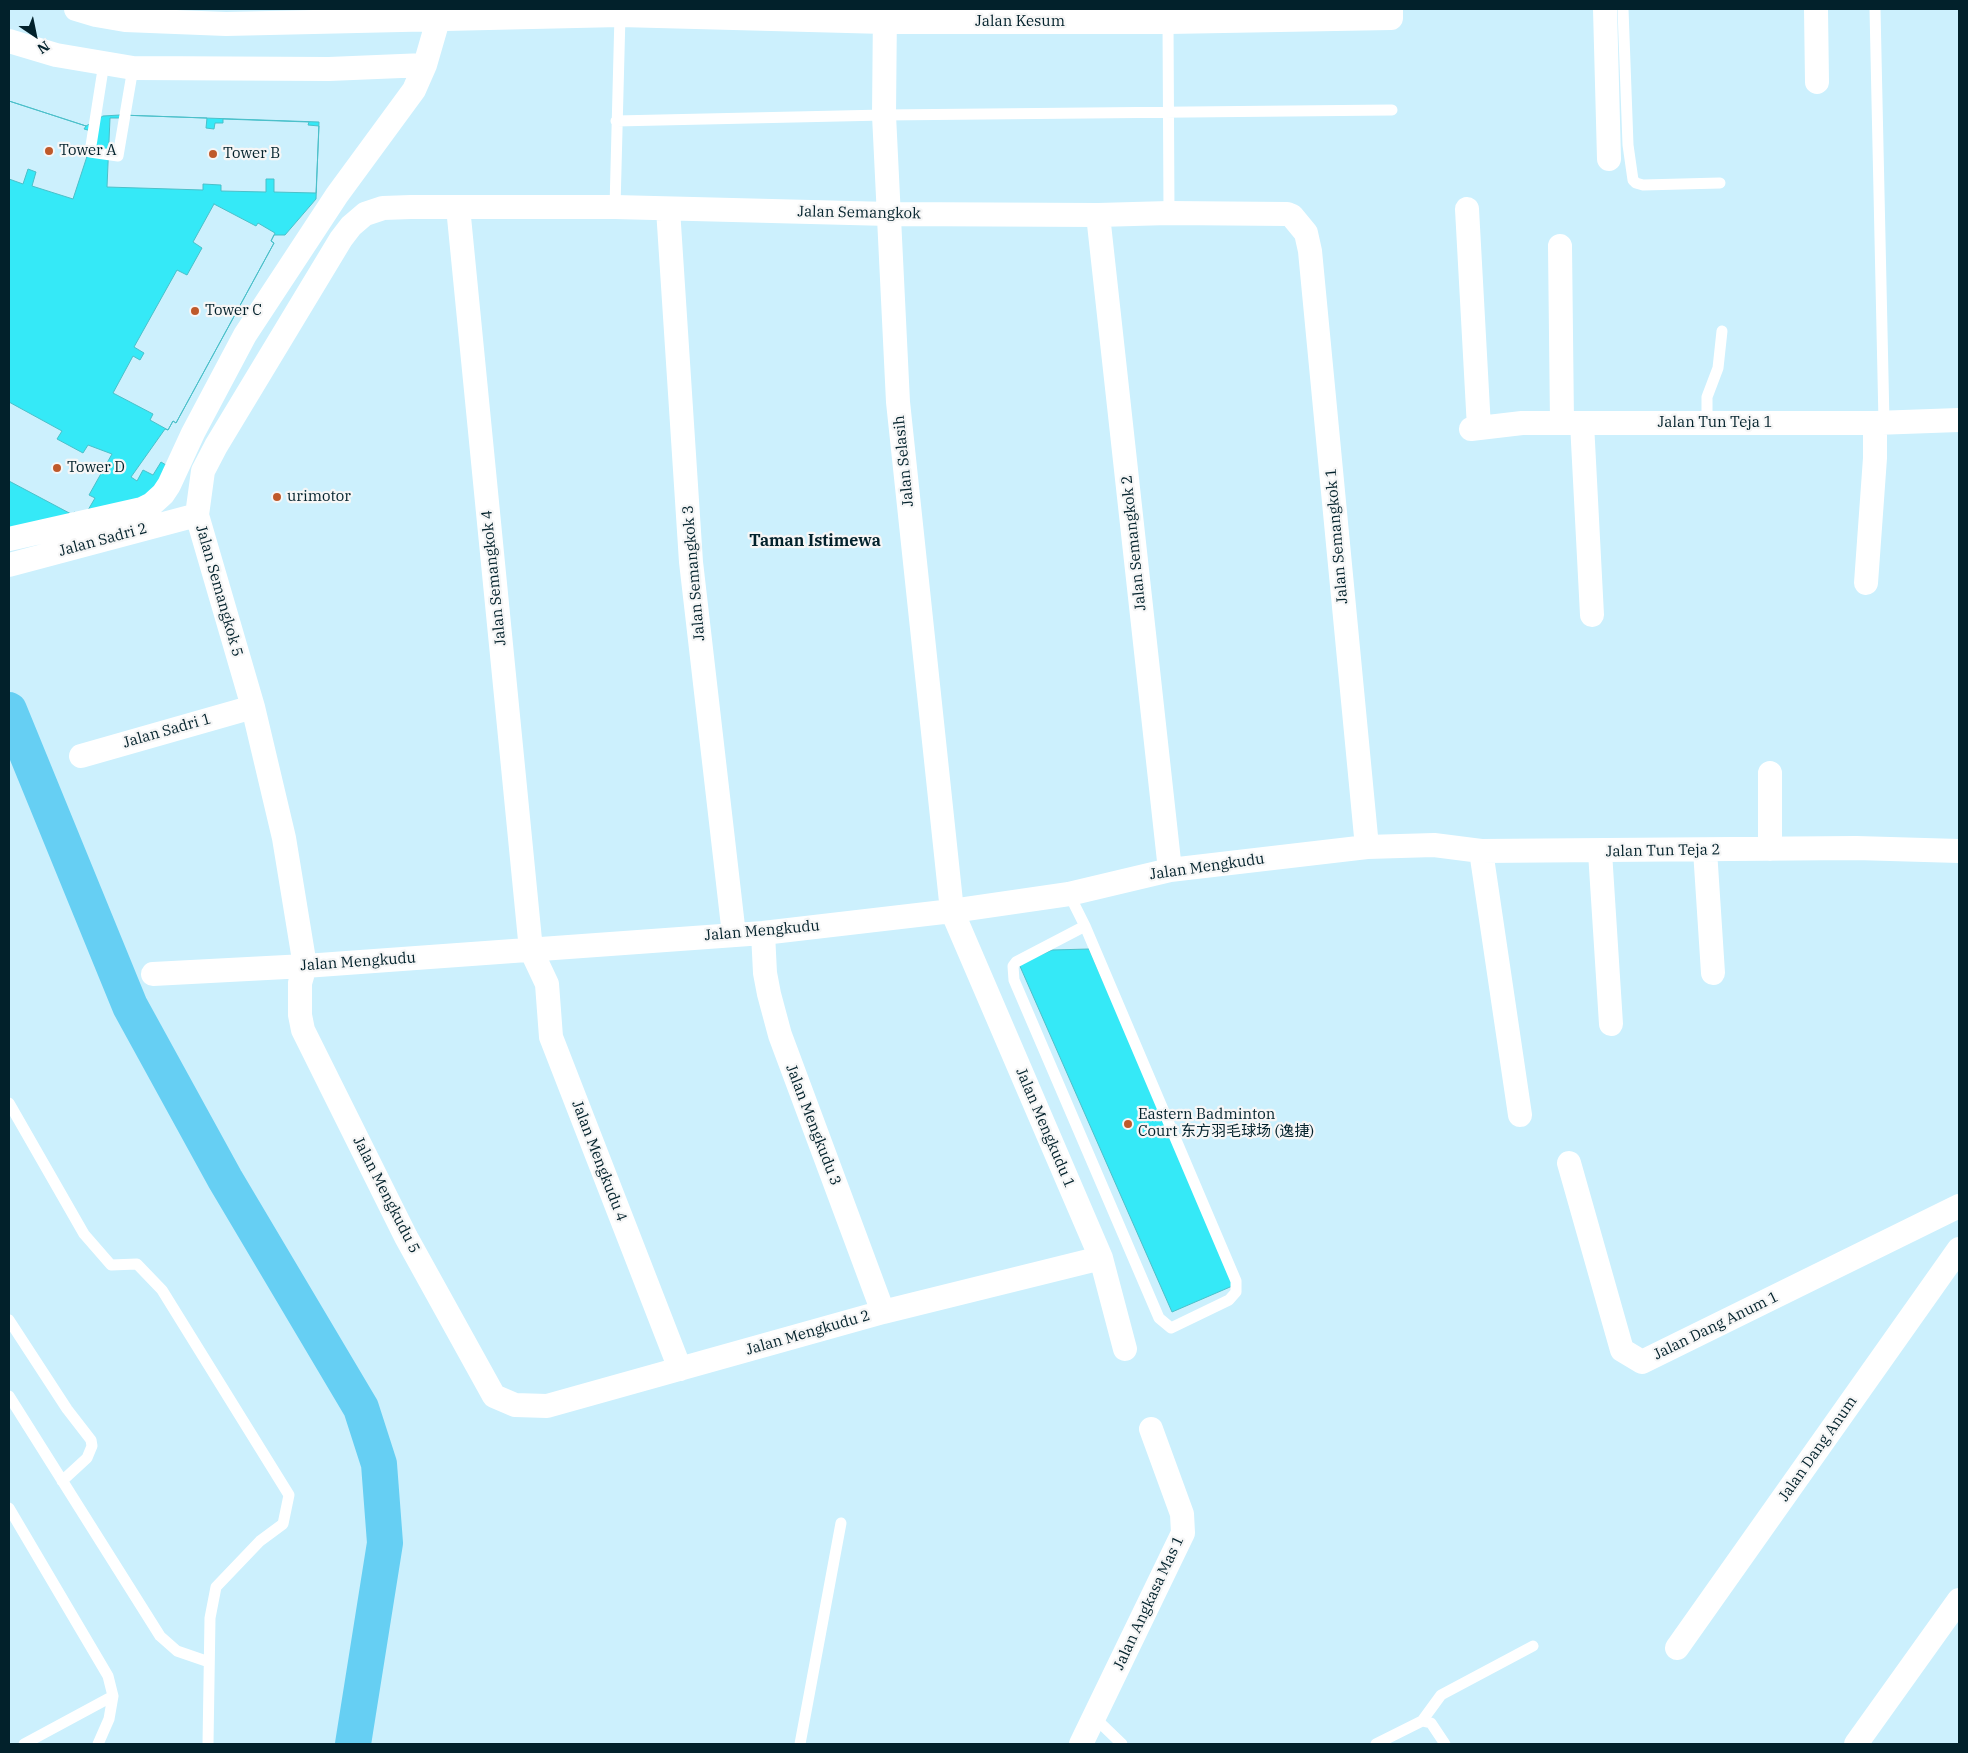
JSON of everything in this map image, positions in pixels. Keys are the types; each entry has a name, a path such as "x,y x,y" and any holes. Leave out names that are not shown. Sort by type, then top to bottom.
{"street":[{"name":"Jalan Kesum","path":"90,11 125,20 226,24 438,20 470,13 885,15 1168,22 1391,18 1390,9"},
{"path":"1605,9 1609,159"},
{"path":"1816,9 1817,82"},
{"name":"Jalan Selasih","path":"885,15 884,115 898,402 952,911"},
{"path":"9,539 142,509 152,504 163,494 245,335 337,194 414,90 425,65 438,20"},
{"path":"9,41 56,55 133,68 329,69 425,65"},
{"name":"Jalan Semangkok","path":"411,207 615,207 889,214 1287,214 1292,216 1302,226"},
{"name":"Jalan Semangkok 5","path":"305,966 284,838 253,707 197,515 203,471 216,446 341,239 351,226 365,214 383,208 411,207"},
{"name":"Jalan Semangkok 4","path":"458,207 531,950"},
{"name":"Jalan Semangkok 3","path":"668,209 691,562 734,935"},
{"name":"Jalan Tun Teja 1","path":"1467,209 1475,429 1522,423 1880,423 1959,420"},
{"name":"Jalan Semangkok 2","path":"1098,215 1170,870"},
{"name":"Jalan Semangkok 1","path":"1302,226 1308,239 1310,251 1367,847"},
{"path":"1560,246 1572,423 1592,615"},
{"path":"1866,583 1875,458 1880,423"},
{"name":"Jalan Sadri 2","path":"9,565 197,515"},
{"name":"Jalan Sadri 1","path":"81,756 253,707"},
{"path":"1770,773 1770,849"},
{"name":"Jalan Tun Teja 2","path":"1367,847 1434,845 1481,851 1600,852 1856,848 1959,851"},
{"name":"Jalan Mengkudu","path":"153,974 305,966 763,933 952,911 1069,894 1170,870 1367,847"},
{"path":"1705,850 1713,973"},
{"path":"1481,851 1520,1115"},
{"path":"1600,852 1611,1024"},
{"name":"Jalan Mengkudu 1","path":"952,911 1101,1258 1125,1349"},
{"name":"Jalan Mengkudu 3","path":"763,933 765,973 780,1035 883,1312"},
{"name":"Jalan Mengkudu 4","path":"531,950 547,984 551,1037 680,1369"},
{"name":"Jalan Mengkudu 5","path":"305,966 300,983 300,1015 303,1030 406,1237 494,1396 514,1405"},
{"name":"Jalan Dang Anum 1","path":"1569,1163 1622,1350 1642,1362 1959,1206"},
{"name":"Jalan Dang Anum","path":"1676,1648 1959,1249"},
{"name":"Jalan Mengkudu 2","path":"514,1405 547,1406 883,1312 1101,1258"},
{"name":"Jalan Angkasa Mas 1","path":"1081,1744 1183,1533 1182,1514 1151,1429"},
{"path":"1856,1744 1959,1600"}],"lane":[{"path":"1623,9 1628,145 1632,180 1643,185 1720,183"},
{"path":"1875,9 1880,423"},
{"path":"615,207 620,15"},
{"path":"1168,22 1169,213"},
{"path":"104,63 90,152 118,156 133,68"},
{"path":"616,121 884,115 1392,110"},
{"path":"1707,423 1707,397 1718,368 1722,331"},
{"path":"1069,894 1085,926 1236,1280 1236,1292 1229,1300 1171,1328 1159,1318 1014,980 1013,966 1016,962 1085,926"},
{"path":"9,1104 84,1234 111,1265 136,1264 162,1290 289,1495 283,1524 260,1541 216,1588 210,1618 208,1744"},
{"path":"9,1320 68,1410 91,1440 92,1446 87,1458 62,1481"},
{"path":"9,1396 160,1636 177,1651 209,1662"},
{"path":"9,1508 108,1676 113,1696 110,1719 98,1744"},
{"path":"800,1744 842,1523"},
{"path":"1376,1744 1422,1721 1442,1695 1533,1646"},
{"path":"24,1744 113,1696"},
{"path":"1095,1718 1122,1744"},
{"path":"1422,1721 1431,1724 1445,1744"}],"building":[{"path":"9,101 86,126 103,116 120,115 319,122 316,199 285,235 274,235 271,241 274,243 176,423 173,421 168,430 165,429 131,477 137,481 143,470 153,475 161,462 166,465 150,502 9,535"},
{"name":"Tower A","path":"9,101 86,126 84,129 95,132 73,199 32,186 36,172 28,169 23,184 9,179"},
{"name":"Tower B","path":"120,115 207,118 206,128 214,129 215,123 223,123 223,119 309,122 308,125 319,126 316,193 274,192 274,179 266,179 266,192 221,191 221,185 203,184 203,190 107,187 110,118 120,118"},
{"name":"Tower C","path":"214,204 256,226 258,223 275,233 271,241 274,243 176,423 173,421 168,430 150,420 153,414 113,393 133,356 140,360 144,353 134,347 177,270 187,275 202,248 193,242"},
{"name":"Tower D","path":"9,402 62,431 57,439 83,453 88,445 112,454 89,495 95,498 84,517 74,512 73,515 9,481"},
{"name":"Eastern Badminton Court 东方羽毛球场 (逸捷)","path":"1089,949 1237,1284 1172,1312 1019,964 1052,950"}],"waterway":[{"path":"9,710 130,1006 225,1179 361,1408 379,1464 385,1543 353,1744"}],"place":[{"name":"Tower A","path":"49,151"},
{"name":"Tower B","path":"213,154"},
{"name":"Tower C","path":"195,311"},
{"name":"Tower D","path":"57,468"},
{"name":"urimotor","path":"277,497"},
{"name":"Eastern Badminton Court 东方羽毛球场 (逸捷)","path":"1128,1124"}],"district":[{"name":"Taman Istimewa","path":"815,541"}]}
